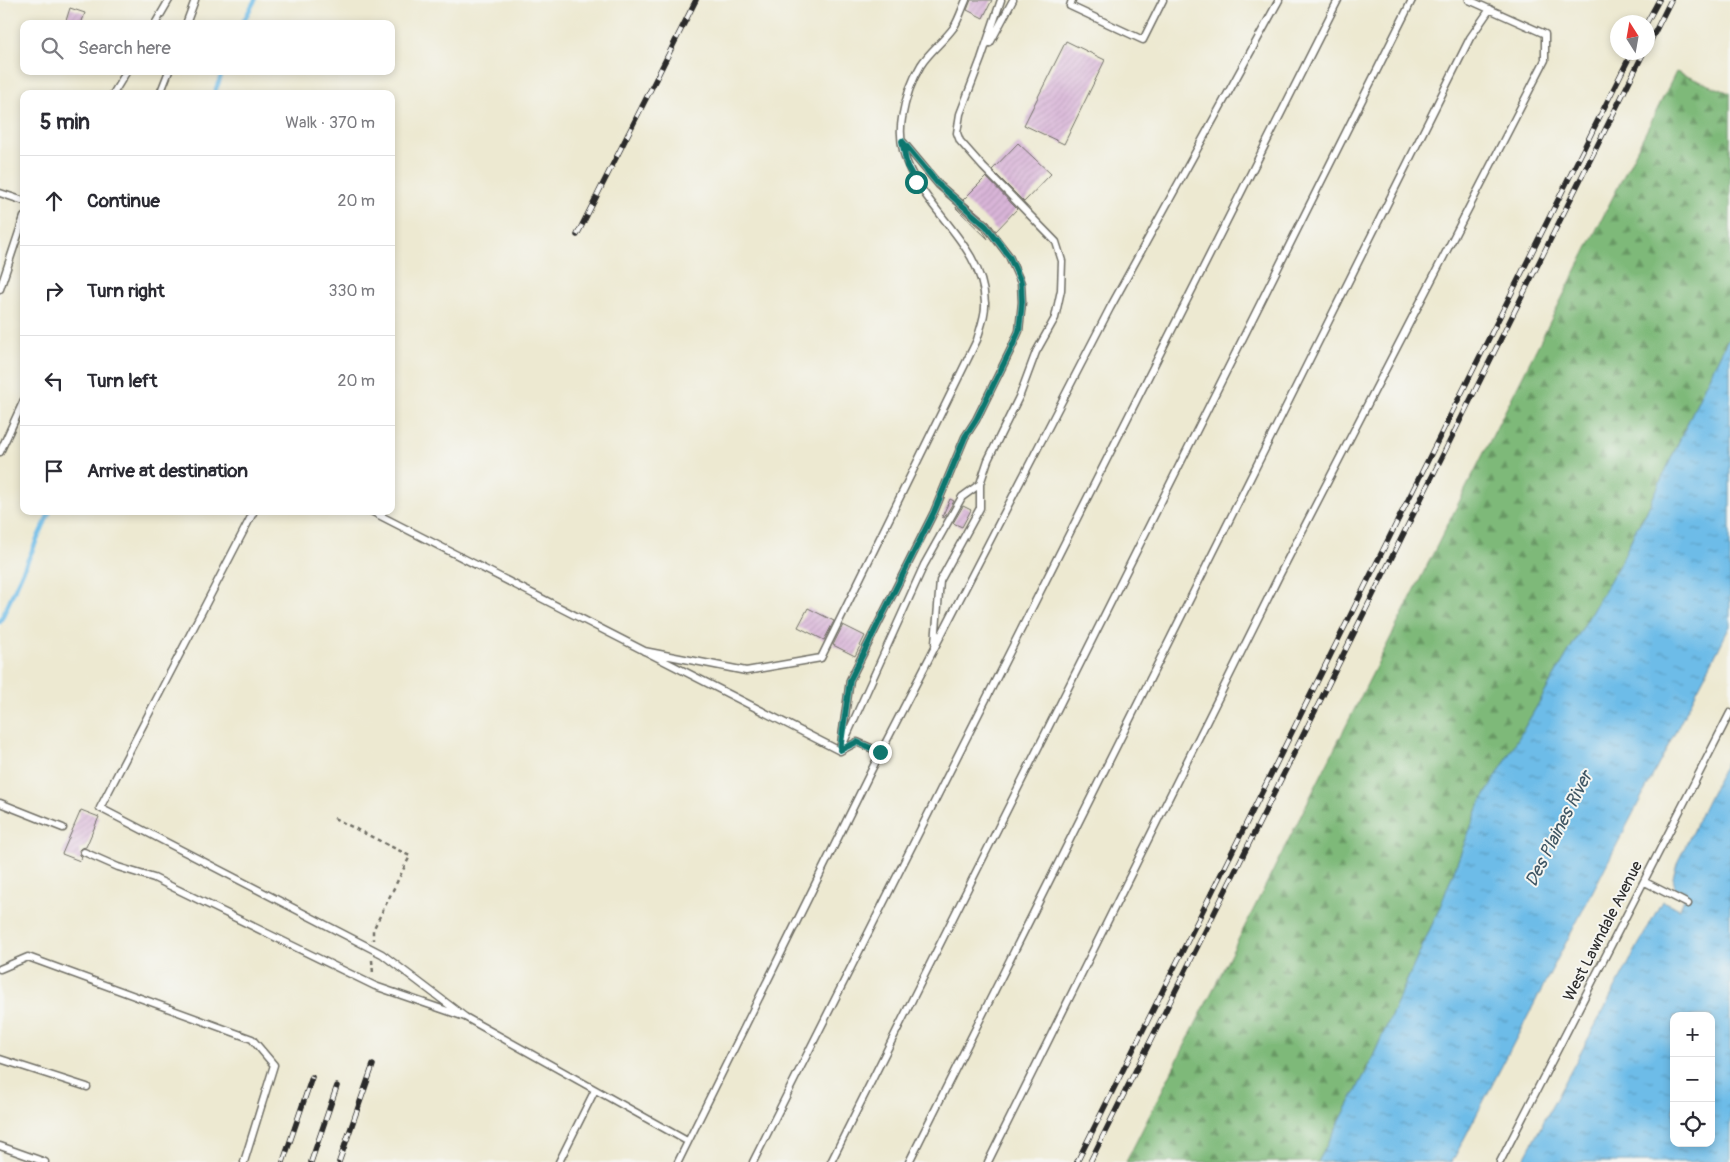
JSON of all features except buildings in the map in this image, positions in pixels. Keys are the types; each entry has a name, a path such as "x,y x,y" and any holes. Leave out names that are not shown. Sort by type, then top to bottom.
{"lane":[{"path":"157,20 169,0"},
{"path":"188,20 195,0"},
{"path":"644,651 746,671 821,658 977,340 985,304 980,277 968,250 916,182 907,166 902,141 902,120 907,97 922,65 954,27 966,0"},
{"path":"935,646 940,580 980,508 980,484 988,460 1020,395 1036,352 1055,318 1061,290 1062,261 1056,242 960,142 957,133 960,114 1001,0"},
{"path":"981,59 1013,0"},
{"path":"1072,0 1070,6 1143,40 1163,0"},
{"path":"678,1162 880,752 1110,308 1279,0"},
{"path":"753,1162 1338,0"},
{"path":"831,1162 1412,0"},
{"path":"988,1162 1278,578 1545,60 1545,34 1469,0"},
{"path":"909,1162 1466,47 1490,9"},
{"path":"116,90 125,75"},
{"path":"162,90 167,75"},
{"path":"840,750 850,680 934,512 965,437 976,420 1011,349 1019,331 1022,302 1021,282 1009,256 986,226 939,185 902,141"},
{"path":"0,193 20,200"},
{"path":"0,289 20,229"},
{"path":"0,452 20,409"},
{"path":"840,750 924,565 962,497 980,484"},
{"path":"252,515 100,808 382,954 465,1017 687,1142"},
{"path":"379,515 840,750"},
{"name":"West Lawndale Avenue","path":"1500,1162 1730,713"},
{"path":"840,750 857,742 880,752"},
{"path":"0,804 63,828"},
{"path":"84,852 118,867 154,878 375,986 465,1017"},
{"path":"1644,882 1688,904"},
{"path":"0,969 28,957 252,1039 274,1065 244,1162"},
{"path":"0,1059 87,1087"},
{"path":"558,1162 595,1090"},
{"path":"0,1146 45,1162"}],"path":[{"path":"334,818 410,856 373,930 371,969 375,986"}],"green space":[{"path":"1676,72 1730,93 1730,335 1623,558 1479,806 1440,907 1366,1072 1318,1162 1126,1162"}],"water":[{"name":"Des Plaines River","path":"1730,335 1730,626 1452,1162 1318,1162 1366,1072 1440,907 1479,806 1623,558"},
{"path":"1730,754 1730,1162 1522,1162 1662,901 1680,909 1686,894 1675,888 1673,877 1678,861"}],"waterway":[{"path":"244,20 255,0"},
{"path":"216,90 221,75"},
{"path":"0,622 48,515"}],"railway":[{"path":"577,235 696,0"},
{"path":"1651,15 1659,0"},
{"path":"1655,32 1671,0"},
{"path":"1077,1162 1628,60"},
{"path":"1090,1162 1640,60"},
{"path":"339,1162 373,1065"},
{"path":"283,1162 312,1077"},
{"path":"311,1162 337,1086"}],"route":[{"path":"880,752 857,742 840,750 850,680 934,512 965,437 976,420 1011,349 1019,331 1022,302 1021,282 1009,256 986,226 939,185 902,141 907,166 916,182"}]}
